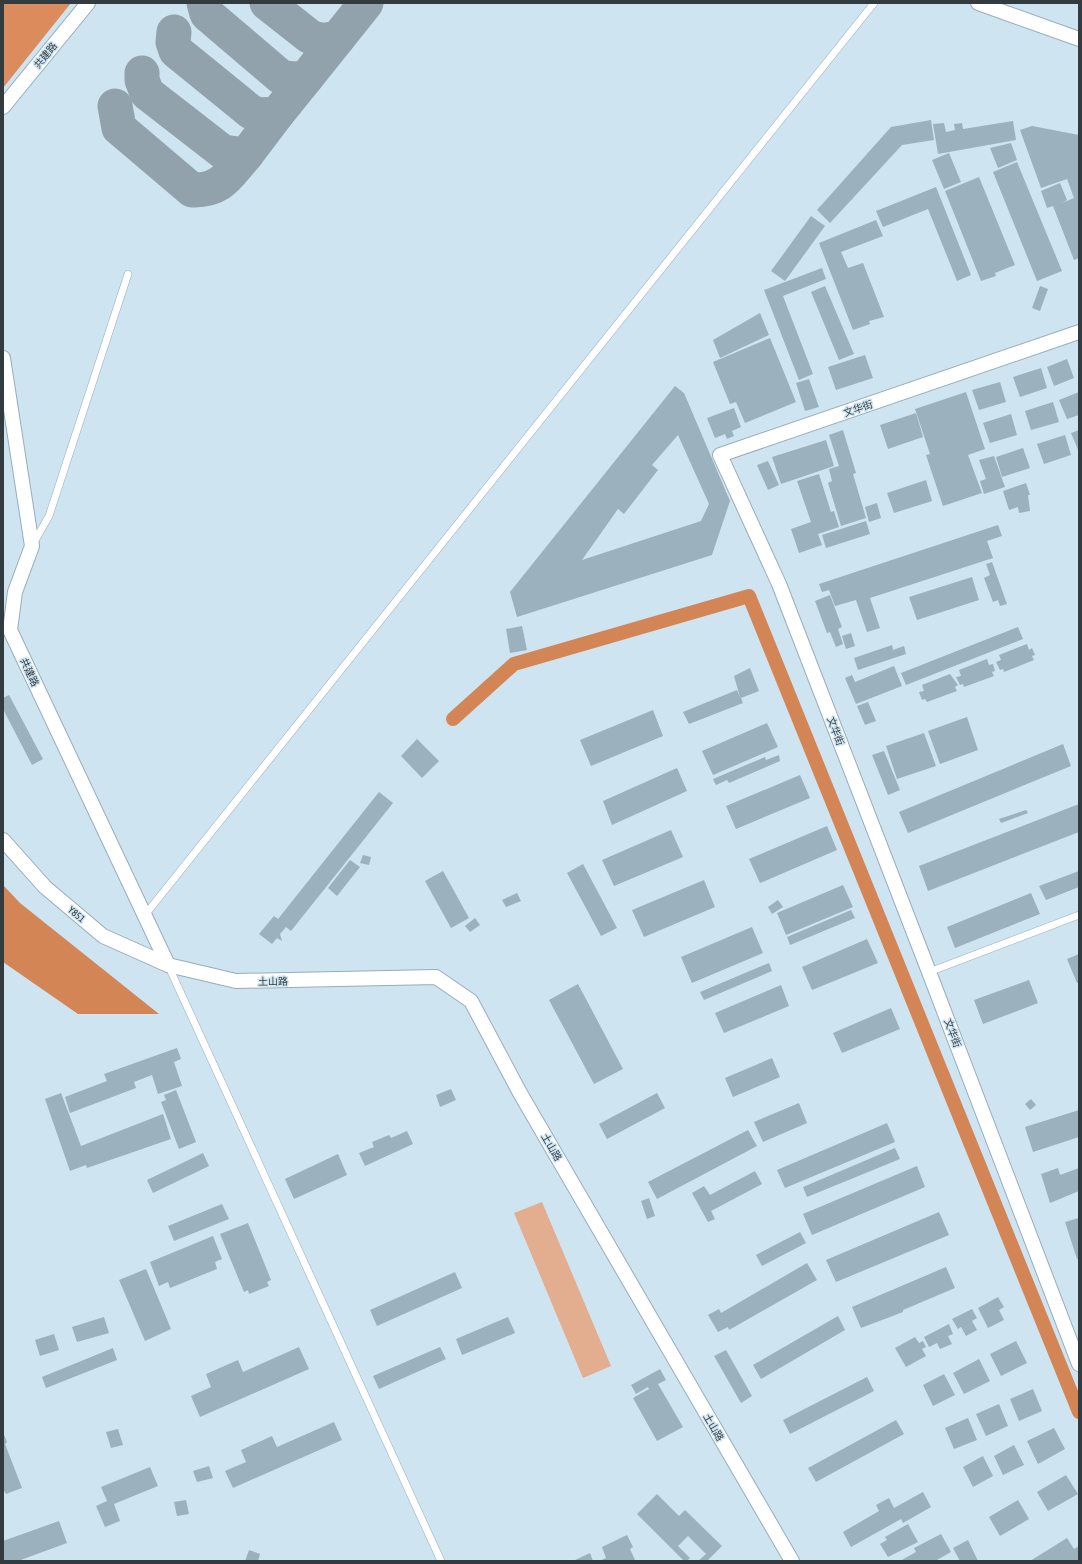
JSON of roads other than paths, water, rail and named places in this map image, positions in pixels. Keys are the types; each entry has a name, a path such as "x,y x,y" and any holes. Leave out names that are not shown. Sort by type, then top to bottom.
{"street":[{"name":"共建路","path":"3,107 88,3"},
{"path":"978,3 1079,39"},
{"name":"文华街","path":"1079,332 720,455 779,584 1079,1364"},
{"name":"共建路","path":"3,358 32,546 15,592 10,630 168,965"},
{"name":"Y851","path":"3,840 45,887 103,936 168,965"},
{"name":"土山路","path":"168,965 236,981 436,977 470,1001 524,1100 792,1561"}],"lane":[{"path":"145,915 874,3"},
{"path":"32,546 48,516 128,274"},
{"path":"929,972 1079,915"},
{"path":"168,965 441,1561"}],"waterway":[{"path":"453,719 514,664 749,596 1079,1412"}]}
